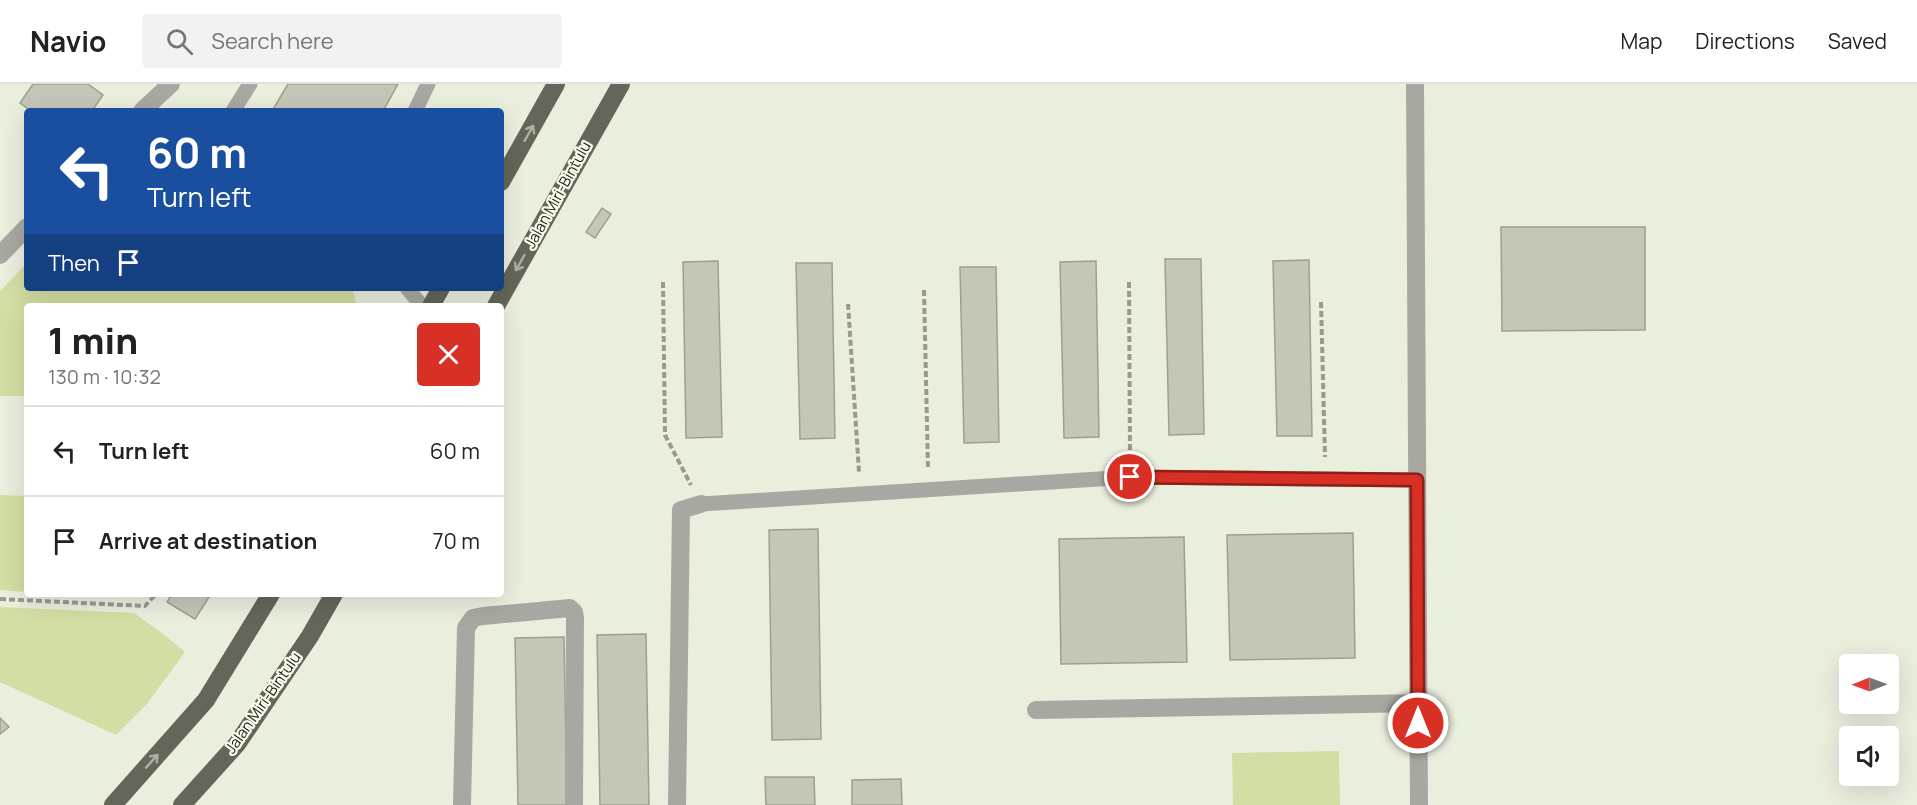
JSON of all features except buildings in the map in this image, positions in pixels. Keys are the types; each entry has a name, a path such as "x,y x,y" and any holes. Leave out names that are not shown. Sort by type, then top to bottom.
{"highway":[{"path":"504,177 556,84"},
{"name":"Jalan Miri-Bintulu","path":"498,303 621,84"},
{"path":"113,805 206,700 269,597"},
{"name":"Jalan Miri-Bintulu","path":"182,805 237,744 310,636 332,597"}],"street":[{"path":"1415,84 1419,805"},
{"path":"145,108 167,85"},
{"path":"0,255 24,230"},
{"path":"677,805 681,510 701,504"},
{"path":"462,805 466,628 473,618 483,616 570,608 575,618 573,805"},
{"path":"1036,710 1418,703"}],"lane":[{"path":"235,108 250,84"},
{"path":"416,108 428,84"},
{"path":"410,291 420,303"},
{"path":"701,504 1130,477 1417,480"}],"path":[{"path":"663,282 665,435 701,504"},
{"path":"1130,282 1130,477"},
{"path":"924,290 928,489"},
{"path":"1321,302 1326,479"},
{"path":"848,303 861,494"},
{"path":"0,599 145,606 153,597"}],"green space":[{"path":"24,266 24,291 354,291 356,303 24,303 24,396 0,396 0,291"},
{"path":"0,495 24,496 24,592 0,590"},
{"path":"0,607 134,613 185,652 146,705 116,735 0,682"},
{"path":"1339,751 1340,805 1233,805 1232,753"}],"route":[{"path":"1130,477 1417,480 1418,723"}]}
